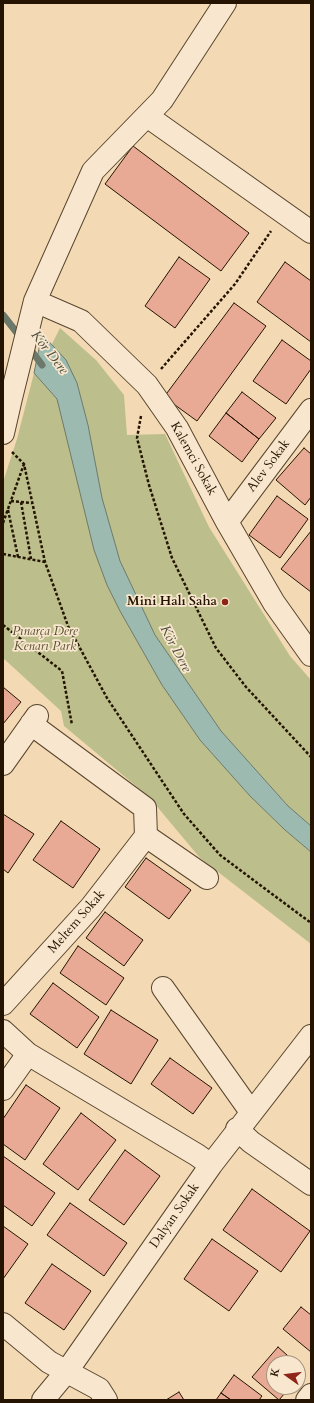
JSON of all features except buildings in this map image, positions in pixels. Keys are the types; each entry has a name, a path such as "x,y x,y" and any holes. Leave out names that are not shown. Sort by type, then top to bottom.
{"street":[{"path":"6,441 11,398 36,301 94,171 162,100 225,3"},
{"path":"146,116 311,232"},
{"name":"Kalemci Sokak","path":"36,301 81,321 147,385 177,428 227,522 274,603 310,652"},
{"name":"Alev Sokak","path":"227,522 311,410"},
{"path":"3,764 34,720 145,808 146,836 207,878"},
{"name":"Meltem Sokak","path":"3,1004 91,907 146,836"},
{"path":"163,988 251,1112"},
{"path":"3,1031 28,1054 197,1155 211,1166"},
{"name":"Dalyan Sokak","path":"43,1400 67,1371 237,1129 311,1036"},
{"path":"3,1089 28,1054"},
{"path":"237,1129 251,1142 311,1184"},
{"path":"3,1324 49,1362 99,1389 106,1400"},
{"path":"307,1400 311,1395"}],"path":[{"path":"284,213 235,284 147,385 137,438 149,485 172,558 216,648 246,687 311,757"},
{"path":"6,441 24,464 45,562 68,626 107,698 184,814 220,854 311,923"},
{"path":"3,524 24,464"},
{"path":"11,501 32,503"},
{"path":"21,502 31,559"},
{"path":"8,510 18,557"},
{"path":"3,554 45,562"},
{"path":"3,625 62,671 73,732"}],"green space":[{"path":"60,328 96,360 124,395 127,435 165,434 209,527 290,656 311,680 311,826 288,806 221,731 155,635 120,561 102,498 88,425 77,383 52,344"},
{"name":"Pınarça Dere Kenarı Park","path":"34,373 57,399 94,550 107,585 162,685 200,740 250,796 285,830 311,852 311,944 200,858 149,797 64,726 61,711 3,658 3,482 17,439"}],"water":[{"path":"42,334 66,360 77,383 88,425 102,498 120,561 155,635 221,731 288,806 311,826 311,852 285,830 250,796 200,740 162,685 120,611 107,585 94,550 57,399 34,373"}],"waterway":[{"name":"Kör Dere","path":"3,315 21,338"},
{"name":"Kör Dere","path":"28,346 42,365"}],"place":[{"name":"Mini Halı Saha","path":"225,602"}]}
